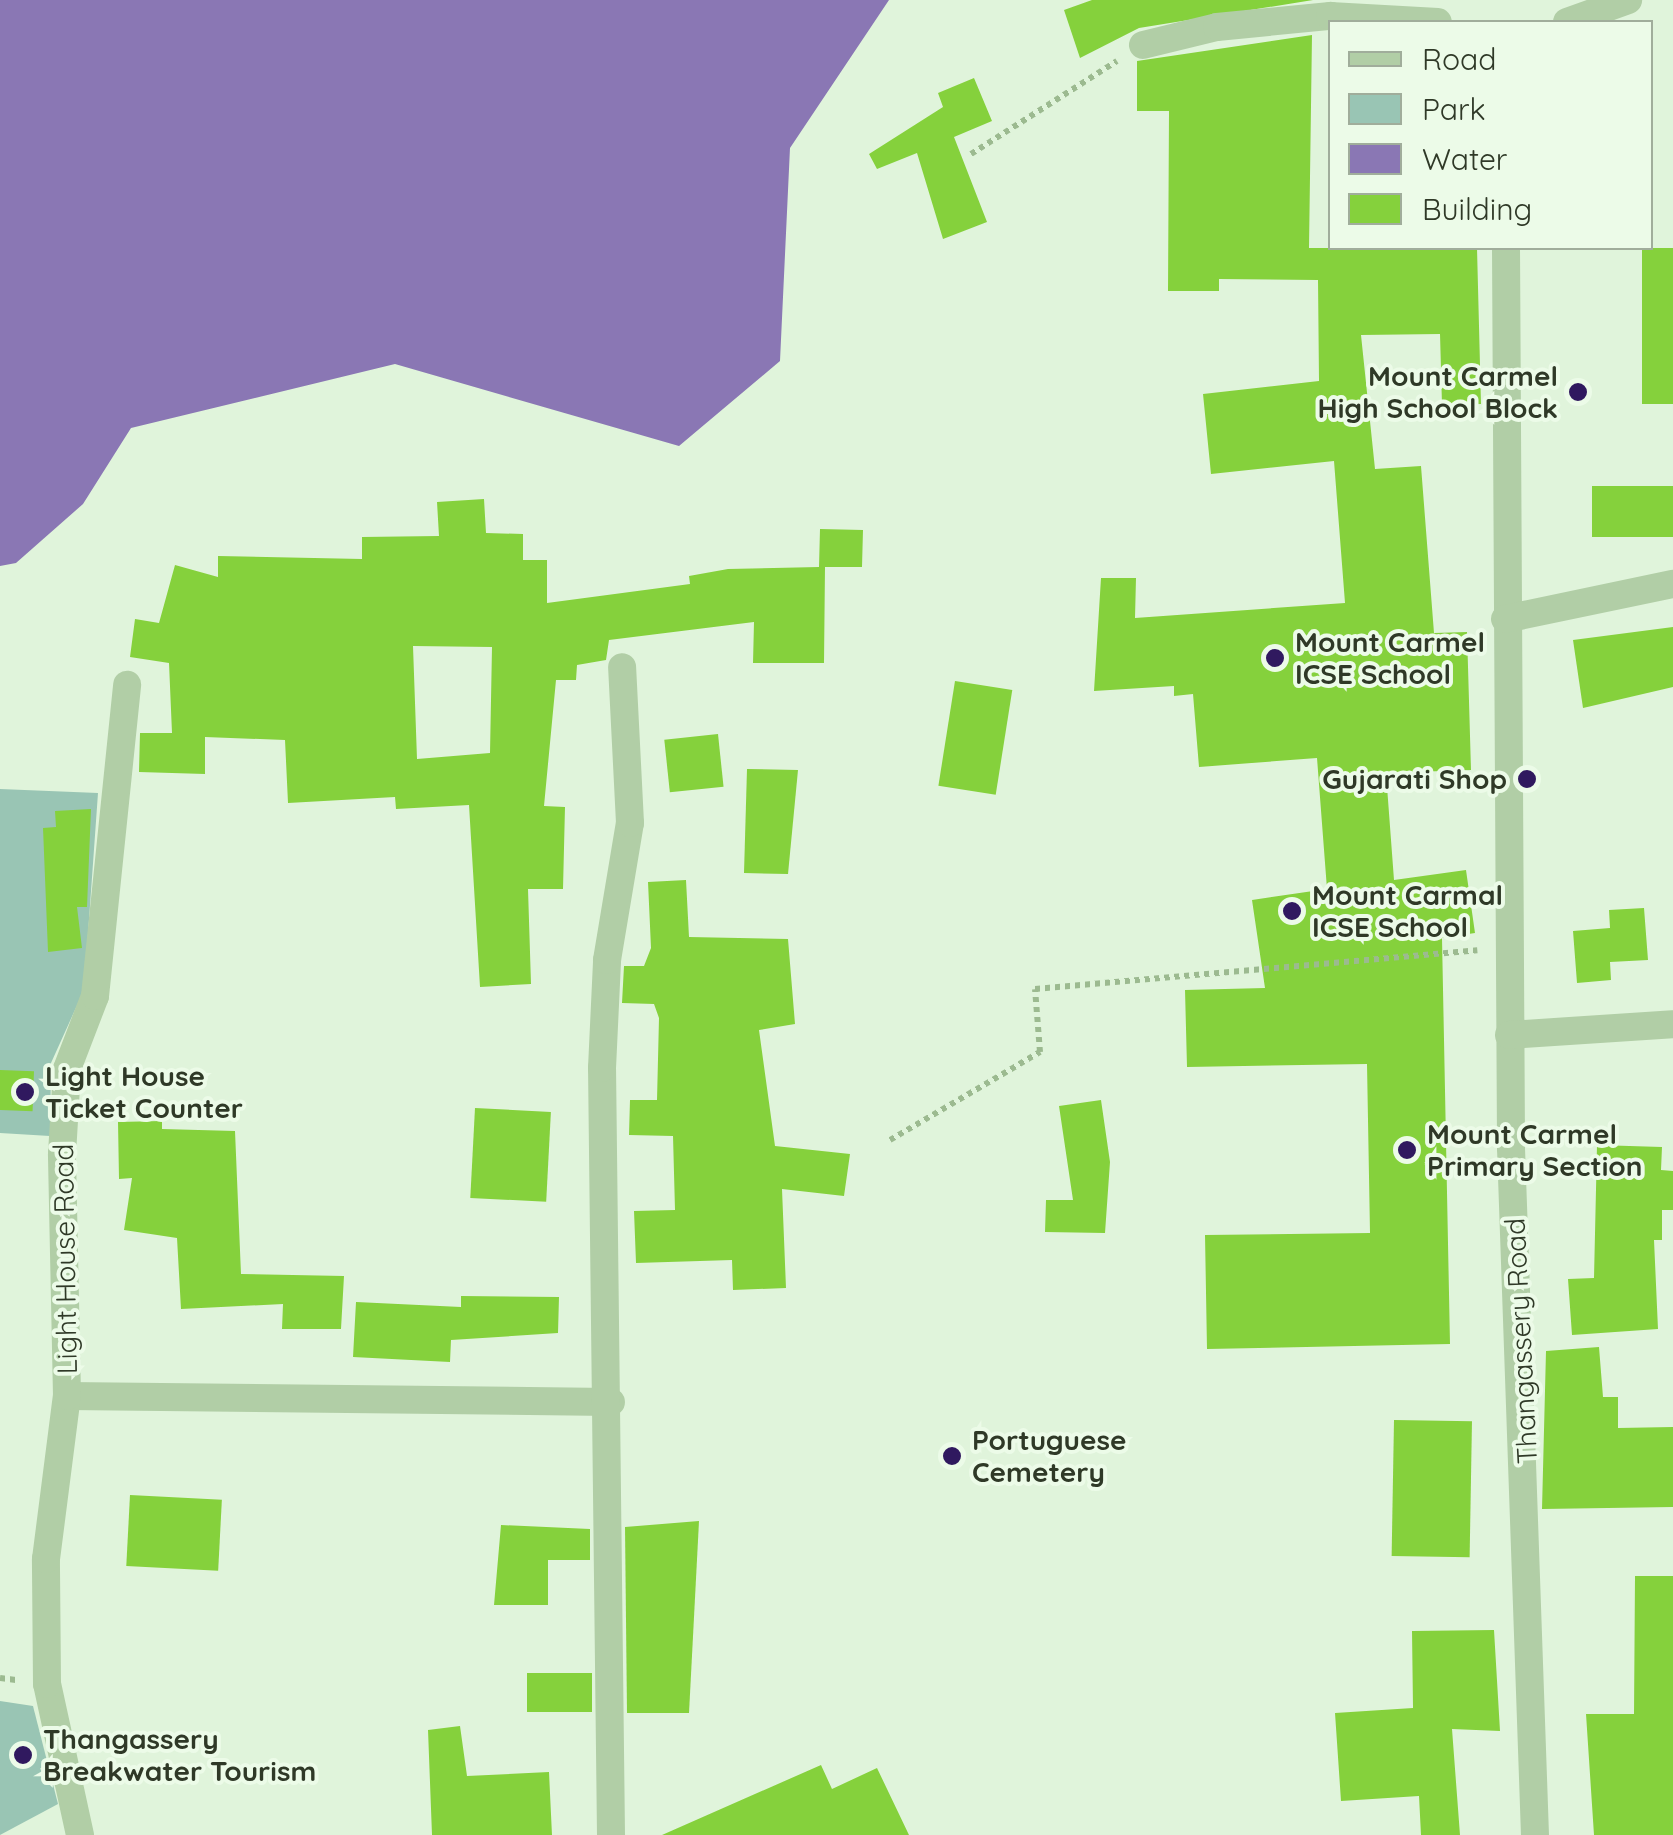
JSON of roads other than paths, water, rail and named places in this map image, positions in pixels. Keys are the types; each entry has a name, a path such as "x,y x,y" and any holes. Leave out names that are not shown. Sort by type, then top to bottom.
{"street":[{"path":"1573,20 1628,0"},
{"path":"1144,45 1330,16 1402,20"},
{"name":"Thangassery Road","path":"1506,250 1509,1035 1535,1835"},
{"path":"1505,618 1673,584"},
{"path":"611,1835 611,1402 602,1068 607,960 630,823 622,666"},
{"name":"Light House Road","path":"80,1835 47,1684 46,1559 67,1396 67,1069 95,996 128,685"},
{"path":"1509,1035 1673,1024"},
{"path":"67,1396 611,1402"}],"water":[{"path":"0,0 889,0 790,148 780,361 679,446 395,364 131,428 83,504 16,563 0,566"}],"place":[{"name":"Mount Carmel High School Block","path":"1578,392"},
{"name":"Mount Carmel ICSE School","path":"1275,658"},
{"name":"Gujarati Shop","path":"1527,779"},
{"name":"Mount Carmal ICSE School","path":"1292,911"},
{"name":"Light House Ticket Counter","path":"25,1092"},
{"name":"Mount Carmel Primary Section","path":"1407,1150"},
{"name":"Portuguese Cemetery","path":"952,1456"},
{"name":"Thangassery Breakwater Tourism","path":"23,1755"}]}
